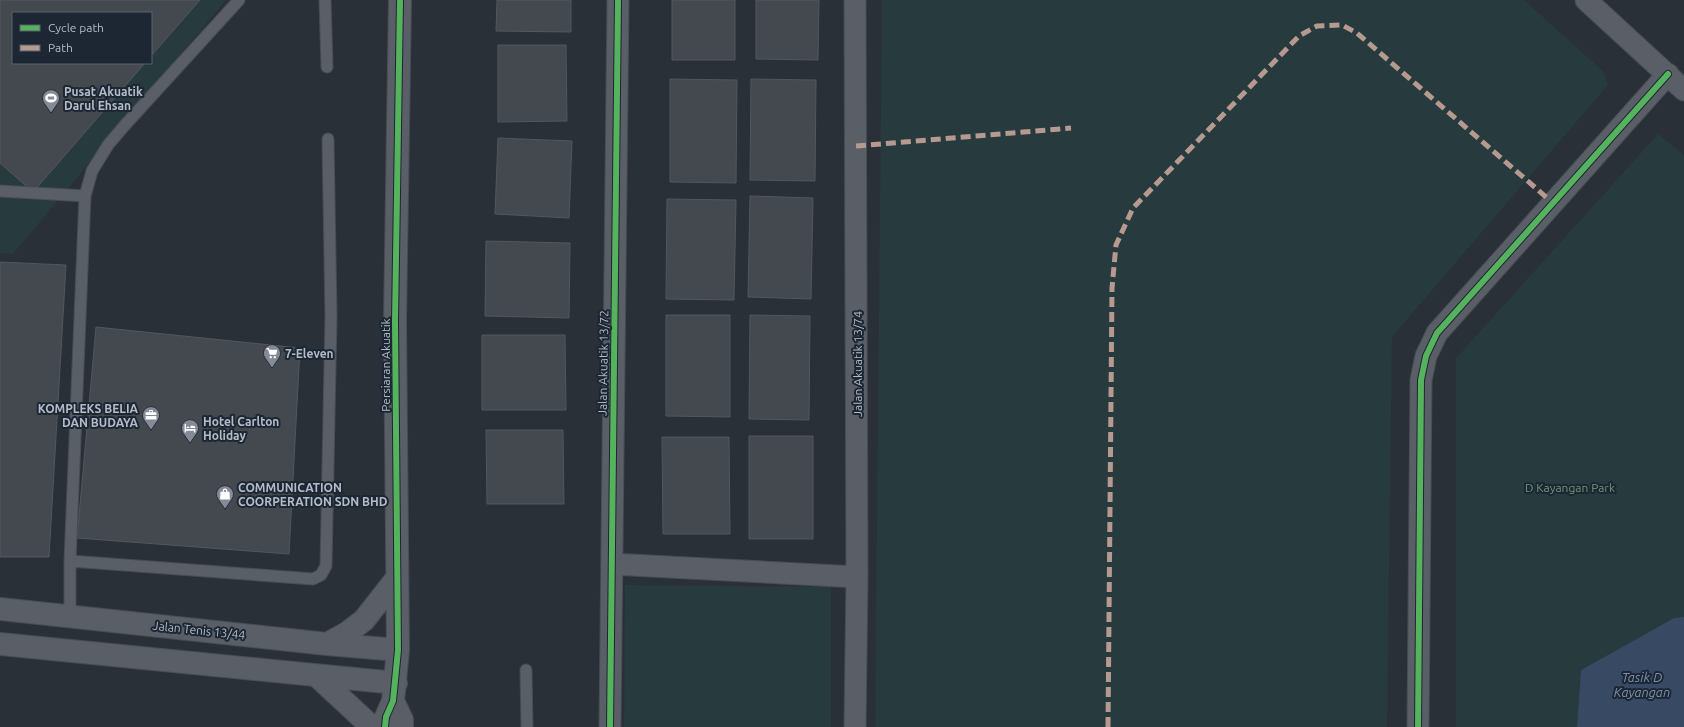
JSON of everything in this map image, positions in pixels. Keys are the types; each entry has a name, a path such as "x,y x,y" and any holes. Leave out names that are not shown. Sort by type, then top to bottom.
{"street":[{"name":"Persiaran Akuatik","path":"385,727 386,717 395,692 398,650 395,321 400,0"},
{"name":"Jalan Akuatik 13/72","path":"610,727 618,0"},
{"name":"Jalan Akuatik 13/74","path":"855,0 857,577 855,727"},
{"path":"1586,0 1684,90"},
{"path":"1418,727 1421,380 1426,356 1437,333 1668,74"},
{"path":"612,564 857,577"},
{"path":"327,644 347,633 364,620 397,578"},
{"name":"Jalan Tenis 13/44","path":"0,609 327,644 398,650"},
{"path":"0,644 317,676 395,692"},
{"path":"317,676 372,727"},
{"name":"Persiaran Akuatik","path":"395,692 402,720 402,727"}],"lane":[{"path":"70,617 70,561 85,196 92,171 108,144 240,0"},
{"path":"325,0 327,67"},
{"path":"70,561 313,579 321,575 326,566 331,316 328,139"},
{"path":"0,191 85,196"},
{"path":"526,670 527,727"}],"green space":[{"name":"Pusat Akuatik Darul Ehsan","path":"0,0 226,0 13,254 0,253"},
{"path":"882,0 1524,0 1604,72 1608,85 1392,337 1387,727 875,727"},
{"name":"D Kayangan Park","path":"1658,134 1684,155 1684,617 1674,618 1581,670 1577,727 1456,727 1456,358"},
{"path":"625,585 831,587 831,727 624,727"}],"water":[{"name":"Tasik D Kayangan","path":"1684,617 1684,727 1577,727 1581,670 1674,618"}],"building":[{"name":"Pusat Akuatik Darul Ehsan","path":"0,0 200,0 152,55 152,12 12,12 12,64 144,64 33,192 0,163"},
{"path":"497,0 571,0 571,32 496,31"},
{"path":"672,0 735,0 735,60 672,60"},
{"path":"756,0 819,0 818,60 756,59"},
{"path":"498,45 566,45 567,121 498,122"},
{"path":"670,79 737,80 736,183 670,182"},
{"path":"751,79 816,80 815,181 750,180"},
{"path":"498,138 572,141 569,218 495,214"},
{"path":"750,196 813,198 811,299 748,297"},
{"path":"667,199 736,200 734,300 666,299"},
{"path":"486,241 570,243 569,318 485,316"},
{"path":"0,262 66,265 49,557 0,557"},
{"path":"666,315 730,315 730,417 666,416"},
{"path":"750,315 810,316 809,420 749,419"},
{"name":"Hotel Carlton Holiday","path":"96,327 300,348 289,554 77,538"},
{"path":"482,335 565,335 566,410 482,410"},
{"path":"486,430 563,430 564,504 487,504"},
{"path":"749,436 813,436 813,539 749,539"},
{"path":"662,437 729,437 730,534 663,534"}],"marked path":[{"path":"1108,727 1112,288 1116,245 1133,208 1299,36 1317,26 1342,25 1357,33 1553,203"},
{"path":"856,146 1071,128"}],"cycle path":[{"path":"385,727 386,717 393,701 398,650 395,321 400,0"},
{"path":"610,727 618,0"},
{"path":"1418,727 1421,380 1426,356 1437,333 1668,74"}],"place":[{"name":"Pusat Akuatik Darul Ehsan","path":"51,113"},
{"name":"7-Eleven","path":"272,368"},
{"name":"KOMPLEKS BELIA DAN BUDAYA","path":"151,430"},
{"name":"Hotel Carlton Holiday","path":"190,443"},
{"name":"COMMUNICATION COORPERATION SDN BHD","path":"225,509"}]}
